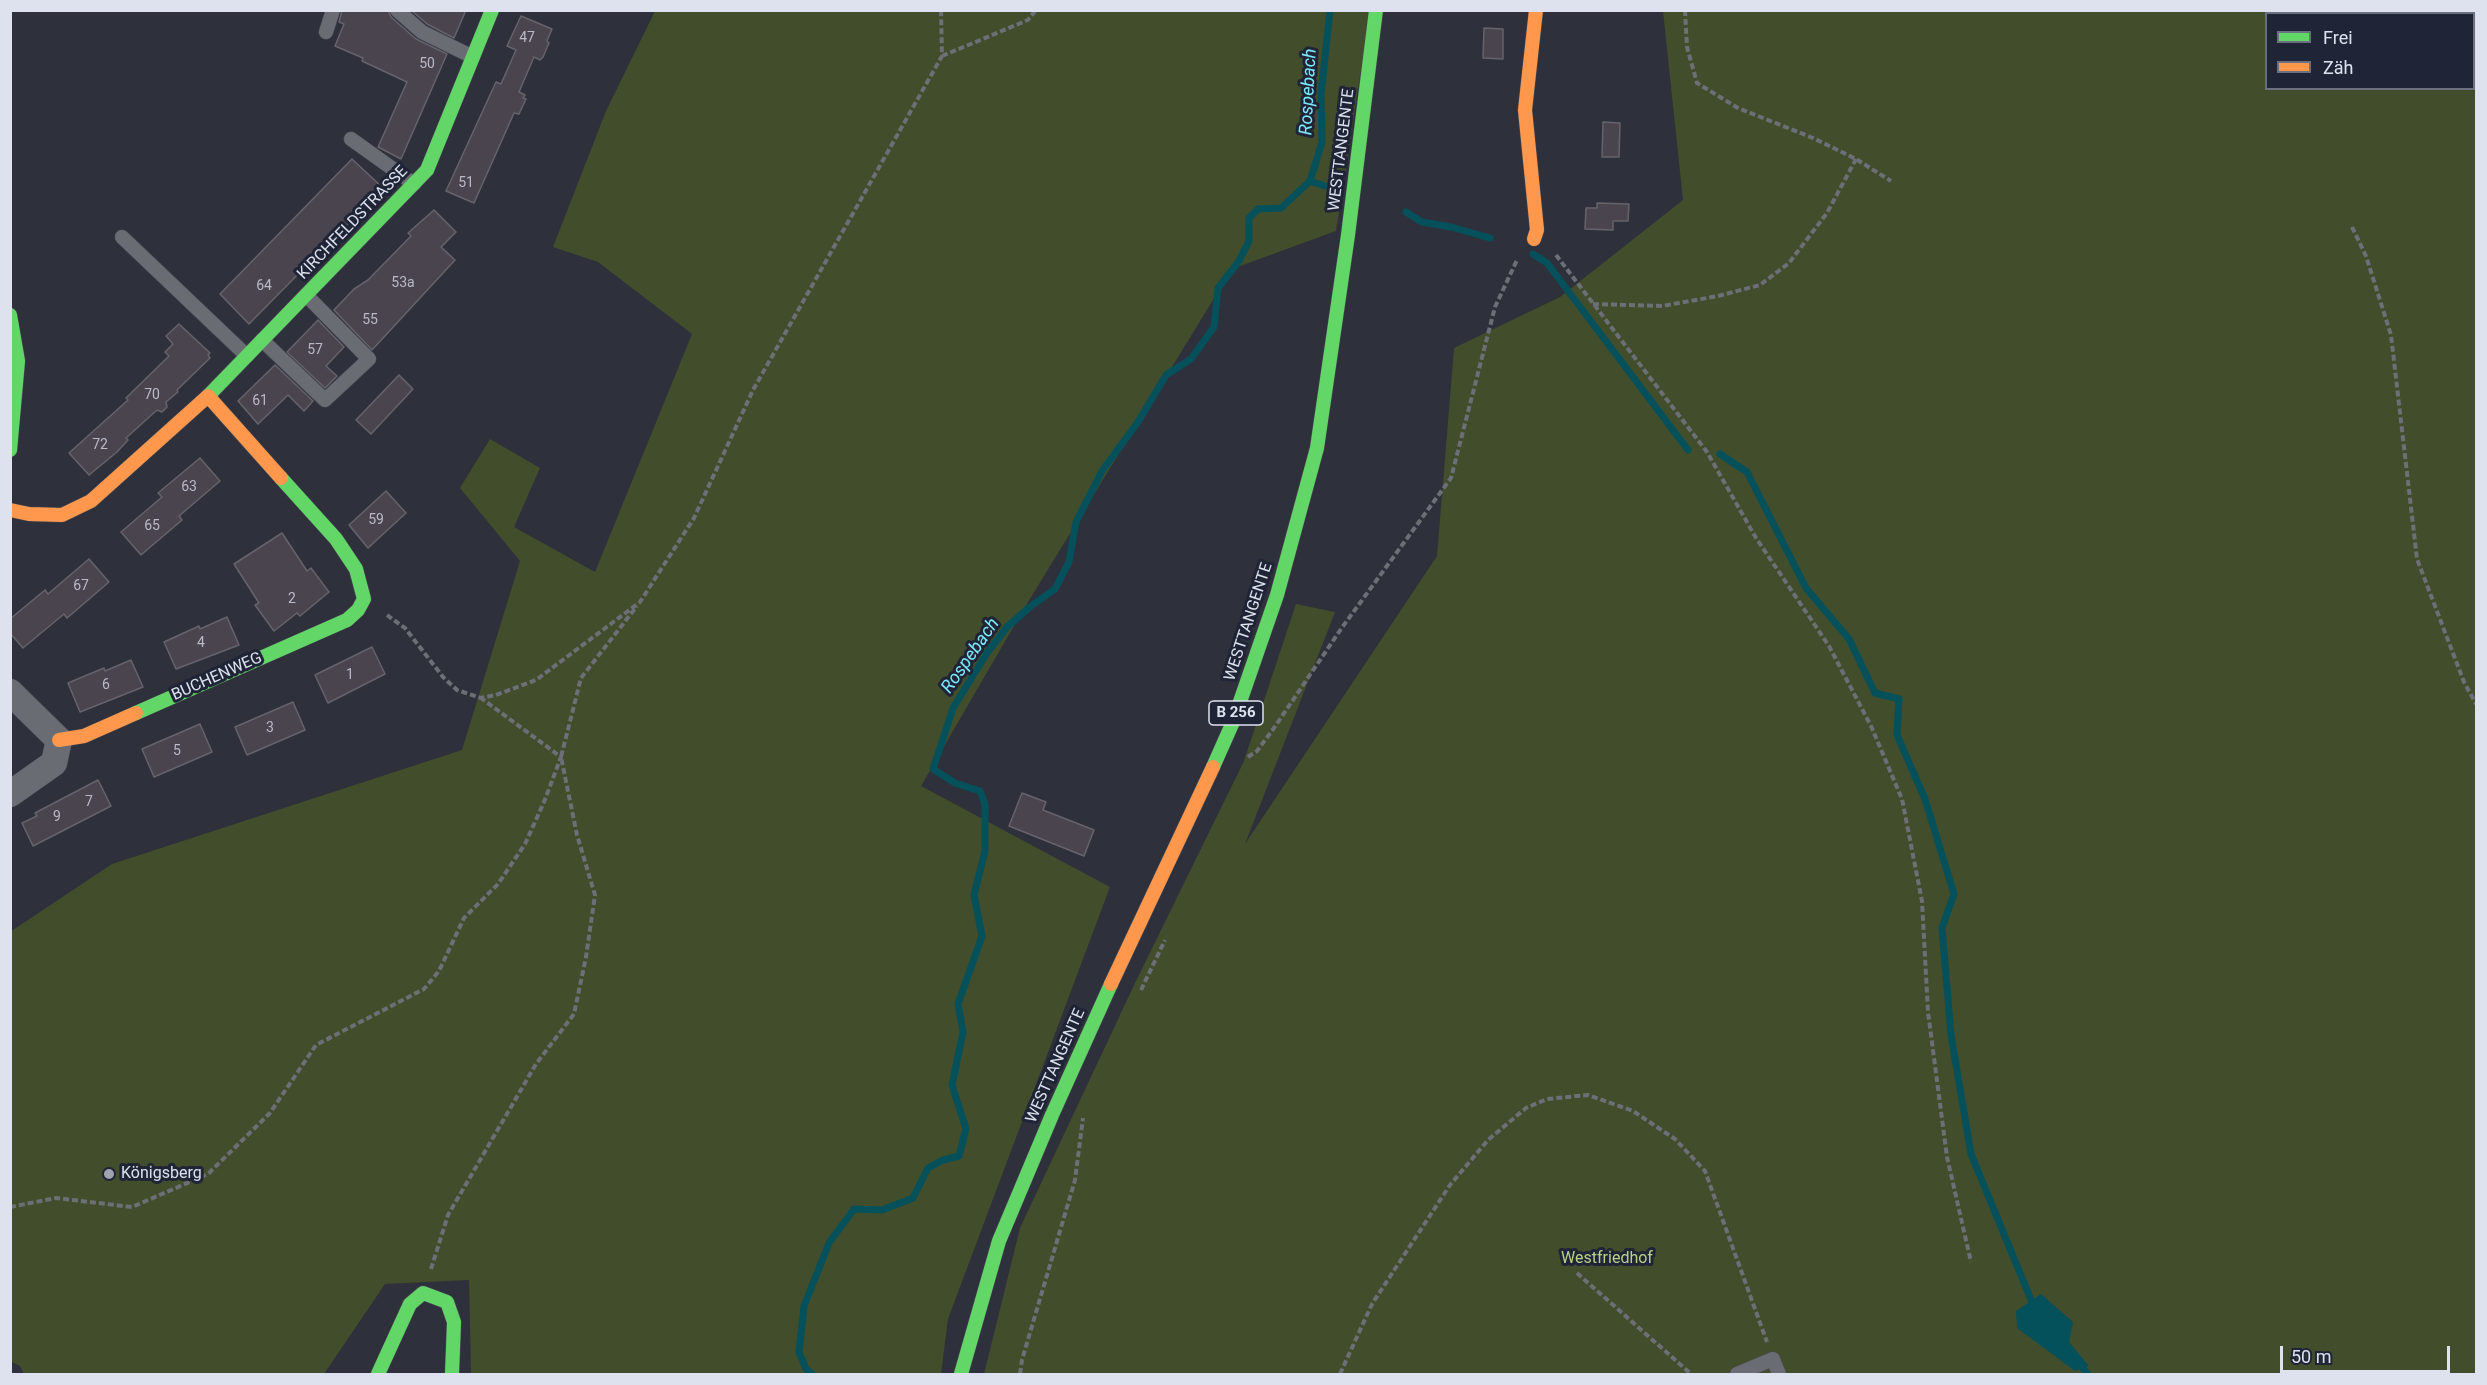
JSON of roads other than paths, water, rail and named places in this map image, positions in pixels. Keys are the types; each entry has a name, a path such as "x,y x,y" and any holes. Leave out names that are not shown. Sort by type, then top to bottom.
{"street":[{"name":"KIRCHFELDSTRASSE","path":"10,510 29,514 62,515 91,501 208,396 414,184 427,170 492,10"},
{"name":"WESTTANGENTE","path":"961,1374 999,1241 1122,959 1185,830 1233,722 1277,595 1317,448 1348,235 1377,10"},
{"path":"1535,235 1525,110 1536,10"},
{"path":"10,315 18,361 10,450"},
{"name":"BUCHENWEG","path":"59,740 84,736 347,620 358,610 364,599 356,569 336,539 208,396"},
{"path":"10,692 59,740 54,764 10,794"},
{"path":"378,1374 410,1304 423,1293 447,1302 454,1322 452,1374"}],"lane":[{"path":"326,32 333,10"},
{"path":"398,10 422,32 473,57"},
{"path":"351,139 414,184"},
{"path":"122,237 247,356"},
{"path":"262,340 325,400 369,359 306,295"},
{"path":"1737,1374 1773,1359 1779,1374"}],"water":[{"path":"2041,1294 2073,1322 2069,1342 2089,1366 2075,1371 2017,1328 2016,1311"}],"waterway":[{"name":"Rospebach","path":"812,1374 806,1369 799,1352 804,1306 829,1243 854,1209 882,1210 913,1198 928,1168 943,1160 959,1156 966,1129 952,1085 963,1032 958,1004 982,936 974,895 985,851 985,804 980,791 955,783 933,769 953,708 987,653 1007,627 1055,589 1069,562 1076,522 1102,471 1138,422 1166,375 1191,359 1214,327 1218,288 1239,261 1249,241 1249,218 1258,209 1281,208 1310,181 1322,142 1321,94 1330,10"},
{"path":"1310,181 1325,186"},
{"path":"1406,212 1422,222 1490,238"},
{"path":"1533,254 1547,263 1688,450"},
{"path":"1720,454 1747,472 1806,588 1849,639 1875,693 1899,699 1897,735 1925,799 1954,894 1942,928 1951,1035 1971,1154 2034,1307"},
{"path":"2078,1363 2088,1374"}],"place":[{"name":"Königsberg","path":"109,1174"}],"park label":[{"name":"Westfriedhof","path":"1607,1259"}]}
